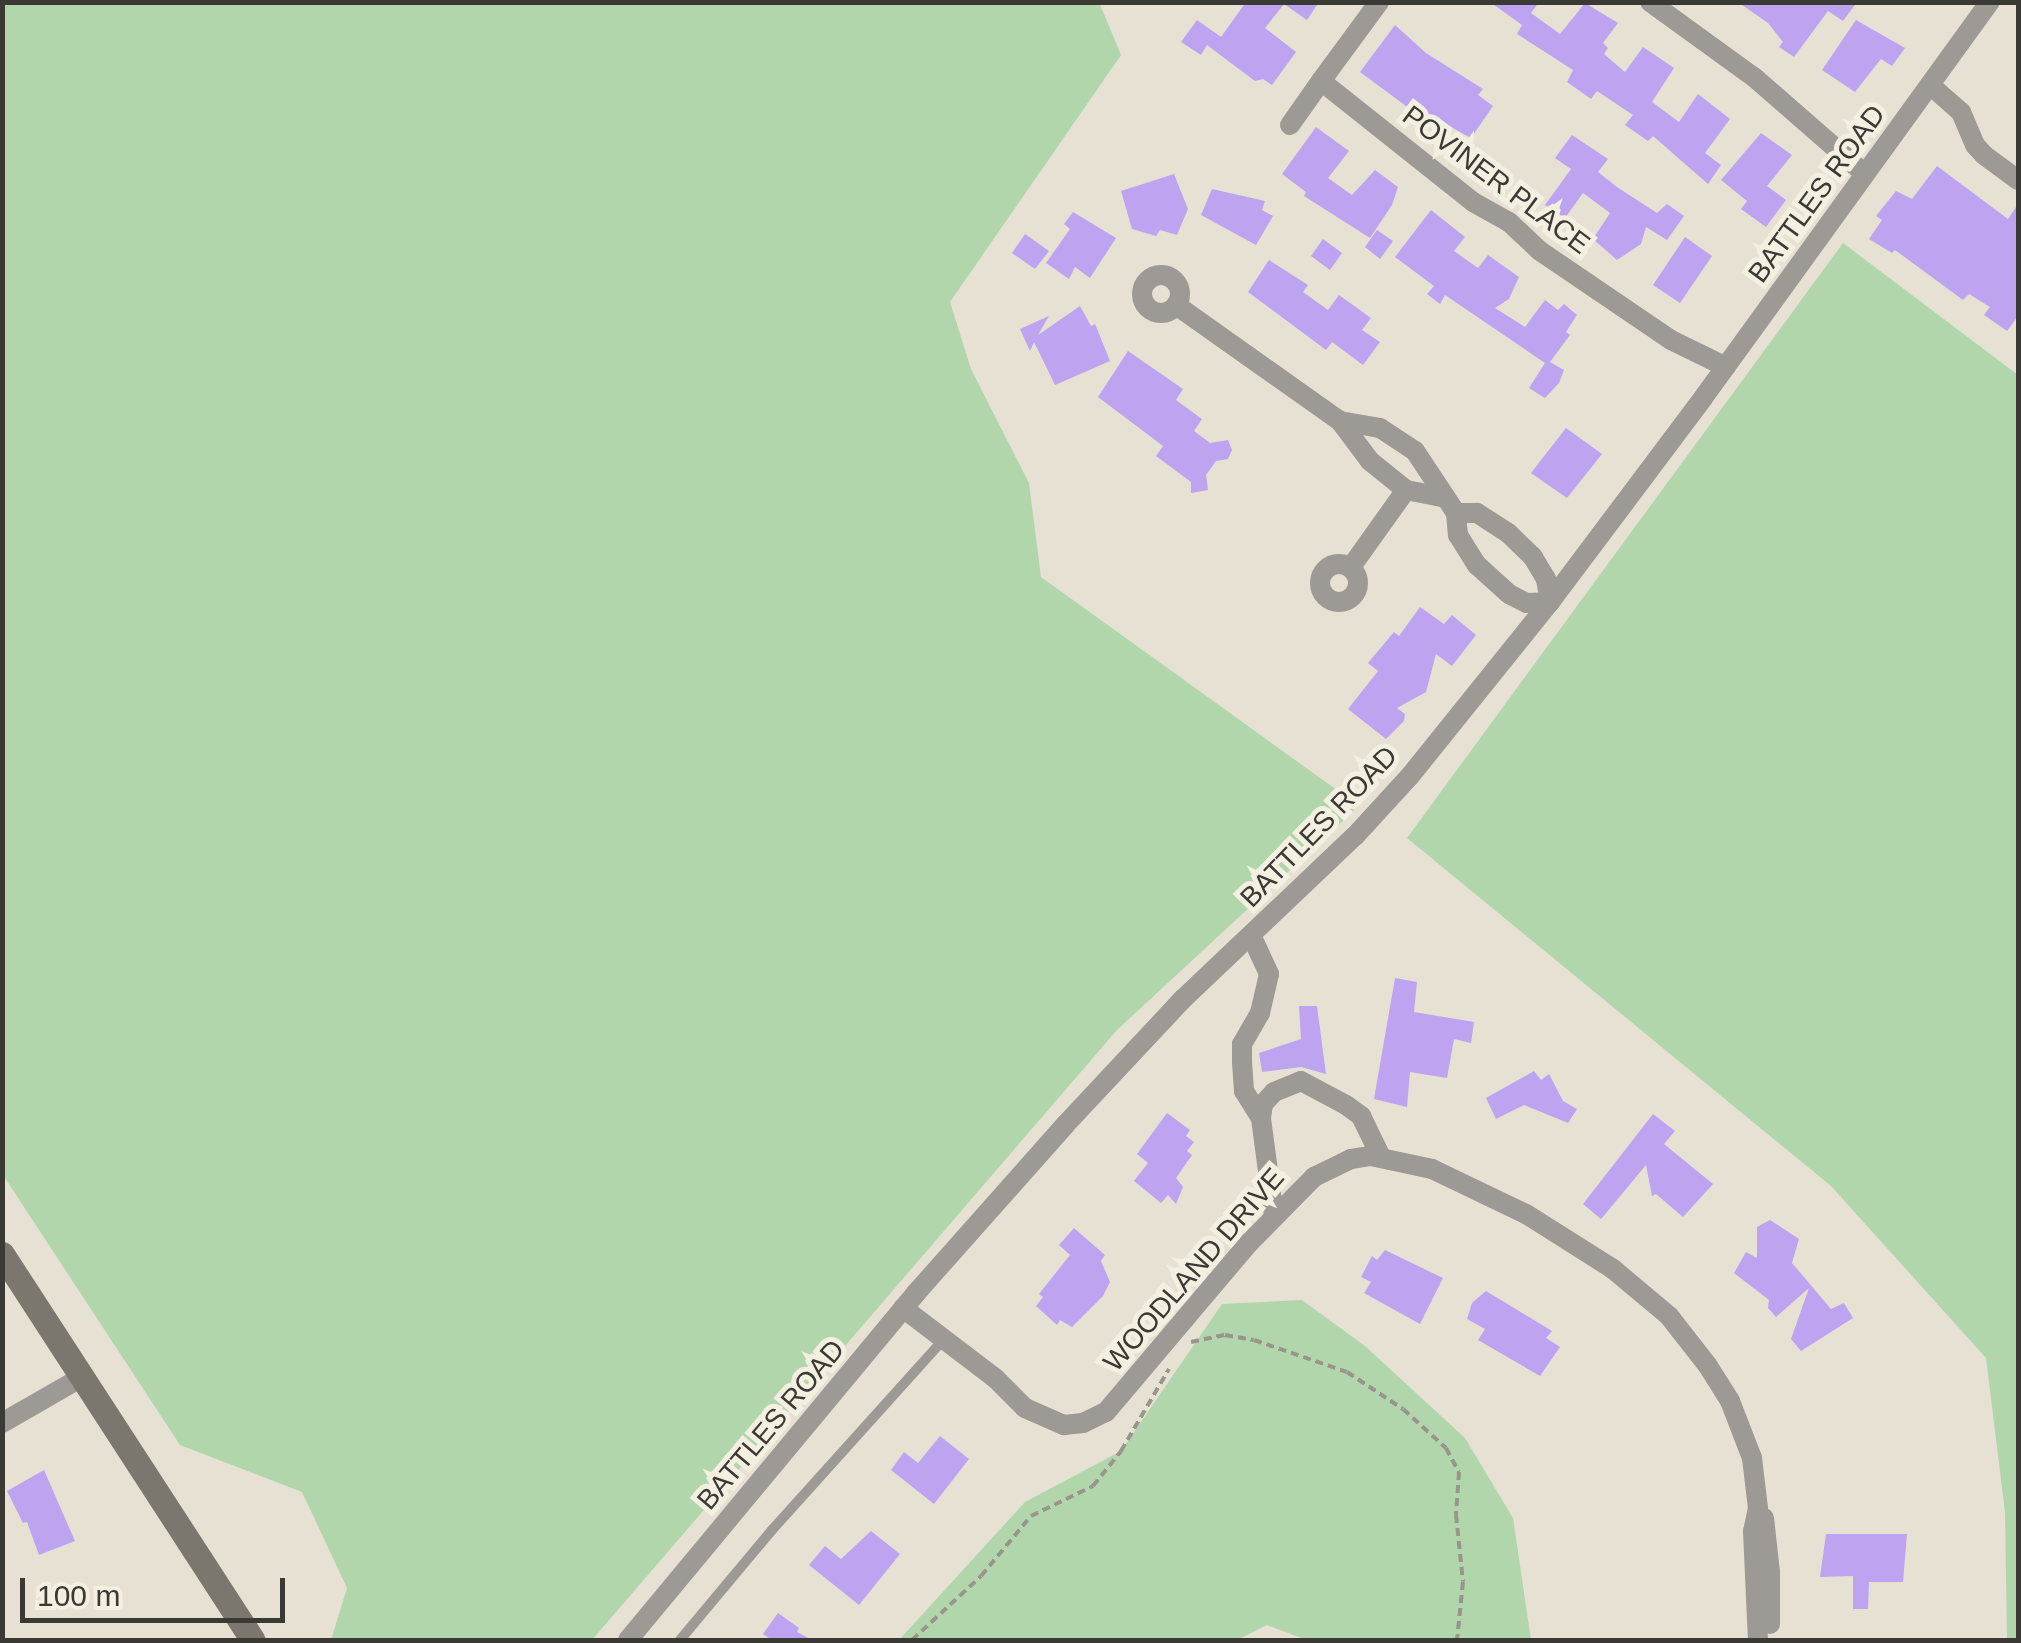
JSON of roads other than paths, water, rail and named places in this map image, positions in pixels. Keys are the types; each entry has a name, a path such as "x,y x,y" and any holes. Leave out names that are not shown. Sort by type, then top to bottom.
{"main road":[{"path":"2,1254 252,1640"}],"street":[{"path":"1290,124 1379,2"},
{"path":"1650,2 1756,78 1865,174"},
{"name":"BATTLES ROAD","path":"628,1640 903,1308 1142,1041 1355,836 1410,776 1550,602 1990,2"},
{"name":"POVINER PLACE","path":"1321,81 1473,202 1509,222 1540,252 1671,340 1726,367"},
{"path":"1930,85 1961,112 1975,145 2018,180"},
{"path":"1176,305 1340,421 1370,461 1406,490 1442,497"},
{"path":"1340,421 1380,428 1414,451 1436,478 1442,497 1456,514 1458,535 1466,550 1488,575 1527,603 1550,602 1546,579 1520,545 1477,513 1456,514"},
{"path":"1350,567 1406,490"},
{"path":"1251,935 1269,974 1260,1013 1242,1044 1242,1062 1244,1090 1261,1118"},
{"path":"1274,1216 1261,1118 1263,1104 1274,1092 1301,1081 1361,1116 1381,1158"},
{"name":"WOODLAND DRIVE","path":"903,1308 1044,1420 1083,1424 1106,1412 1274,1216 1331,1166 1350,1159 1381,1158 1422,1165 1526,1214 1613,1269 1669,1316 1730,1401 1752,1458 1758,1508 1768,1540 1769,1640"},
{"path":"2,1423 82,1376"},
{"name":"WOODLAND DRIVE","path":"1758,1508 1754,1531 1758,1640"}],"lane":[{"path":"680,1640 772,1530 943,1340"}]}
